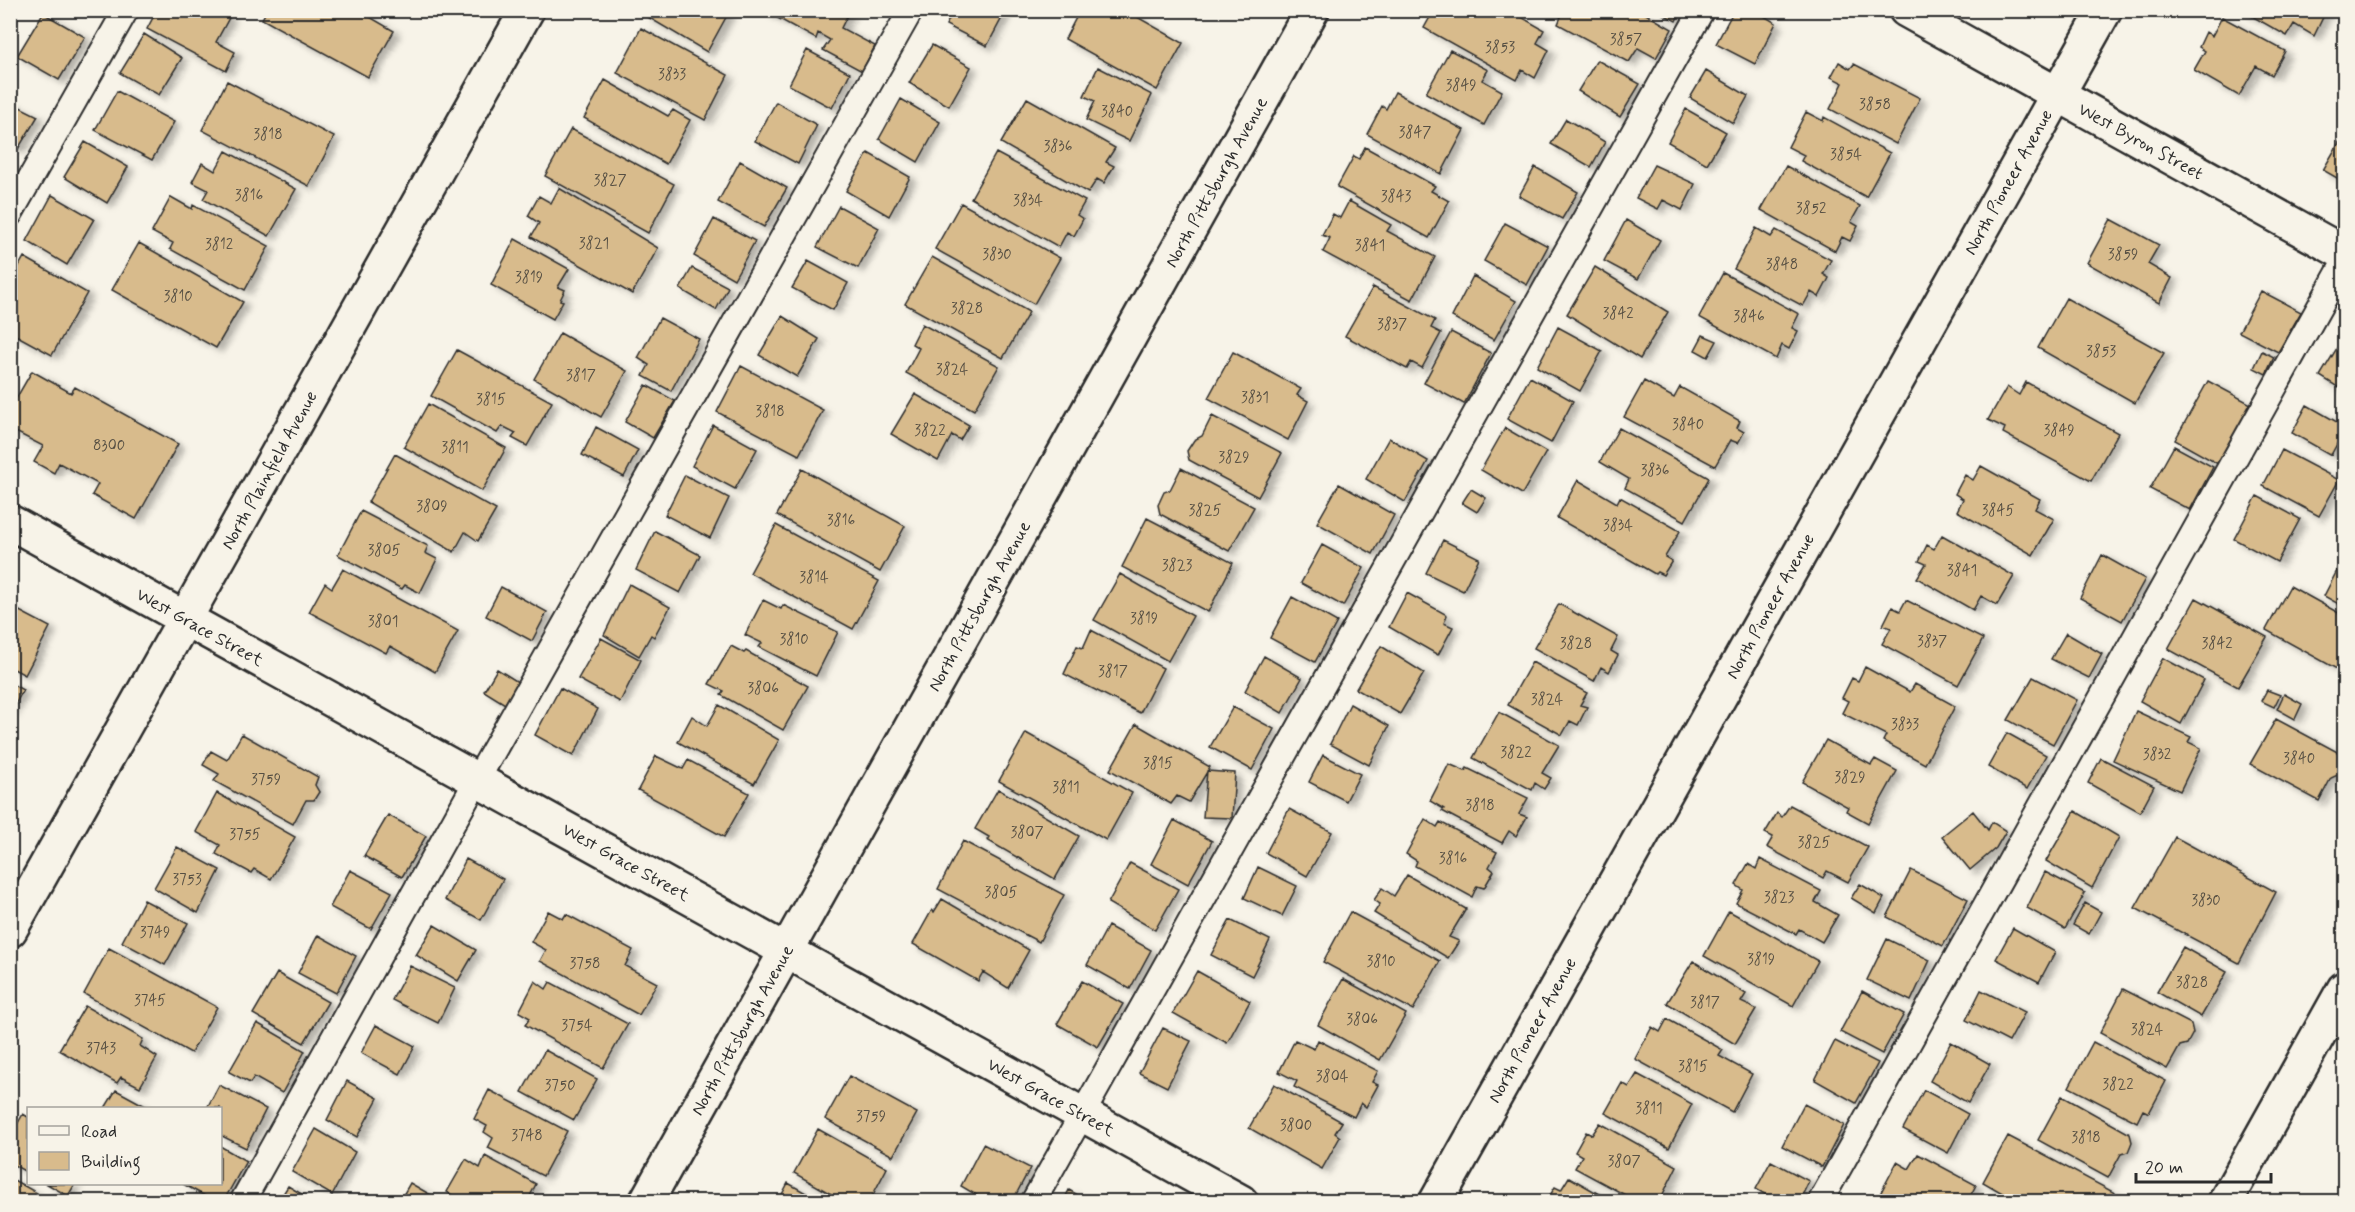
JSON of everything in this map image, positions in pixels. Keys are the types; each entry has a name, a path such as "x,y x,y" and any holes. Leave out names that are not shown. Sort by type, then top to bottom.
{"street":[{"name":"North Plainfield Avenue","path":"10,930 527,10"},
{"name":"North Pittsburgh Avenue","path":"646,1202 1312,10"},
{"name":"West Byron Street","path":"1906,10 2344,253"},
{"name":"North Pioneer Avenue","path":"1436,1202 2104,10"},
{"name":"West Grace Street","path":"10,522 1241,1202"},
{"path":"2225,1202 2344,989"}],"lane":[{"path":"10,214 126,10"},
{"path":"242,1202 477,780 912,10"},
{"path":"1033,1202 1702,10"},
{"path":"1820,1202 2344,263"}],"building":[{"path":"157,10 219,10 230,16 216,42 235,52 226,71 147,29"},
{"path":"267,10 358,10 394,31 368,77 262,19"},
{"path":"649,10 730,10 707,52 646,16"},
{"path":"763,10 850,10 841,28 875,46 862,71 823,50 830,40 818,33 816,39"},
{"path":"954,10 997,10 1004,14 987,46 946,25"},
{"path":"1080,10 1125,10 1183,43 1157,90 1065,39"},
{"path":"1434,10 1509,10 1544,30 1537,43 1549,50 1535,78 1522,70 1517,80 1424,28"},
{"path":"1550,10 1639,10 1672,29 1656,58 1638,48 1629,62 1558,24 1561,17"},
{"path":"1656,10 1681,10 1676,21"},
{"path":"1734,10 1754,10 1776,23 1755,64 1716,44"},
{"path":"2241,10 2326,11 2314,36 2294,24 2287,36"},
{"path":"43,13 85,37 59,80 17,56"},
{"path":"2222,17 2285,51 2272,75 2256,66 2239,96 2194,70 2205,51 2199,47 2206,32 2212,36"},
{"path":"641,28 728,75 705,120 617,73"},
{"path":"144,34 182,58 159,95 120,73"},
{"path":"932,45 971,67 949,106 909,83"},
{"path":"807,50 850,73 832,108 789,85"},
{"path":"1450,50 1488,70 1482,80 1502,91 1484,125 1426,93"},
{"path":"1597,60 1640,84 1620,117 1578,91"},
{"path":"1839,62 1850,69 1854,64 1920,98 1896,144 1830,109 1843,83 1831,77"},
{"path":"1098,67 1152,95 1129,141 1086,120 1095,101 1084,96"},
{"path":"1706,71 1748,96 1733,123 1690,98"},
{"path":"605,80 668,116 673,110 690,120 666,164 584,118"},
{"path":"227,81 334,137 309,186 202,130"},
{"path":"117,91 174,122 152,160 95,130"},
{"path":"1395,92 1464,130 1441,174 1367,134 1382,106 1386,109"},
{"path":"1027,98 1115,148 1106,162 1114,166 1104,183 1097,179 1088,193 1001,143"},
{"path":"901,99 940,122 918,162 879,139"},
{"path":"10,102 38,116 18,149 10,145"},
{"path":"776,102 817,125 798,164 755,141"},
{"path":"1686,109 1726,132 1707,164 1668,142"},
{"path":"1806,112 1823,121 1824,117 1890,153 1866,197 1801,161 1804,155 1788,147"},
{"path":"1566,119 1605,142 1591,167 1551,144"},
{"path":"571,129 674,184 648,233 545,176"},
{"path":"2344,134 2344,182 2323,170"},
{"path":"85,142 128,167 107,203 64,177"},
{"path":"1365,147 1435,186 1431,191 1449,201 1429,238 1337,187 1354,156 1359,159"},
{"path":"226,151 296,189 269,236 203,199 208,190 192,182 202,163 215,171"},
{"path":"868,153 910,177 889,216 846,191"},
{"path":"996,153 1085,201 1077,215 1083,219 1074,236 1067,232 1059,247 971,198"},
{"path":"740,161 787,188 764,227 718,202"},
{"path":"1654,165 1695,184 1682,210 1663,200 1658,209 1636,198"},
{"path":"1786,166 1860,206 1851,222 1858,226 1850,241 1842,237 1835,251 1761,210"},
{"path":"1535,167 1578,192 1562,219 1519,196"},
{"path":"559,188 658,248 632,294 531,237 539,223 528,216 539,196 551,203"},
{"path":"52,195 94,219 67,265 27,241"},
{"path":"171,197 192,209 193,205 269,246 245,290 170,249 173,243 152,232"},
{"path":"1349,201 1391,225 1387,231 1435,257 1412,300 1323,252 1330,238 1322,235 1333,214 1340,218"},
{"path":"961,203 1060,258 1034,304 935,249"},
{"path":"839,206 879,228 858,268 817,247"},
{"path":"714,219 755,241 734,279 694,256"},
{"path":"2111,219 2159,245 2148,264 2172,278 2159,303 2087,263"},
{"path":"1626,220 1660,240 1638,279 1604,261"},
{"path":"1505,223 1548,246 1527,285 1484,261"},
{"path":"1756,228 1771,237 1776,230 1831,260 1823,274 1829,278 1819,297 1811,292 1803,306 1734,269"},
{"path":"515,239 569,269 558,287 565,290 560,300 563,301 553,319 491,285"},
{"path":"139,243 243,302 216,348 112,290"},
{"path":"24,257 87,293 52,355 10,332 10,282"},
{"path":"932,257 1029,312 1003,358 905,304"},
{"path":"808,261 848,283 833,310 792,288"},
{"path":"1595,267 1668,312 1640,359 1567,314"},
{"path":"692,268 728,287 716,310 680,289"},
{"path":"1723,273 1799,314 1792,328 1798,331 1789,349 1782,345 1776,359 1699,317"},
{"path":"1473,276 1516,301 1494,340 1452,317"},
{"path":"1373,287 1435,320 1431,328 1441,333 1422,368 1411,362 1407,369 1345,336"},
{"path":"2261,291 2301,312 2278,352 2239,332"},
{"path":"2066,298 2164,353 2135,403 2038,348"},
{"path":"782,316 819,339 797,377 759,355"},
{"path":"660,318 699,339 671,391 643,376 649,365 638,358"},
{"path":"922,324 999,366 974,410 906,373 919,348 912,344"},
{"path":"1558,327 1602,351 1580,391 1537,367"},
{"path":"1451,332 1491,353 1464,404 1424,383"},
{"path":"560,333 627,371 601,417 534,379"},
{"path":"1703,335 1717,341 1708,357 1695,350"},
{"path":"2340,343 2344,346 2344,391 2320,376"},
{"path":"457,350 552,402 527,446 512,438 516,433 502,426 497,433 431,396"},
{"path":"2262,351 2274,357 2266,374 2254,368"},
{"path":"1233,352 1301,389 1297,395 1308,401 1288,440 1208,398"},
{"path":"741,366 823,410 799,455 717,412"},
{"path":"32,371 71,393 75,387 178,444 136,519 92,495 98,484 59,463 54,473 34,462 43,446 10,429 10,409"},
{"path":"1530,377 1573,401 1551,443 1507,419"},
{"path":"1644,381 1674,398 1680,387 1740,421 1737,428 1744,432 1738,443 1730,440 1715,466 1624,417"},
{"path":"2208,381 2251,404 2218,464 2175,440"},
{"path":"2026,382 2118,433 2091,481 2003,433 2005,428 1988,420 2007,387 2019,395"},
{"path":"646,385 675,401 653,438 625,422"},
{"path":"915,394 969,425 960,440 952,435 938,461 891,434"},
{"path":"428,404 506,448 482,491 404,447"},
{"path":"2307,405 2344,426 2344,431 2331,455 2292,433"},
{"path":"1212,416 1282,453 1258,497 1189,460 1187,451 1194,440 1202,436"},
{"path":"713,425 757,449 735,489 692,466"},
{"path":"596,427 638,450 624,477 582,455"},
{"path":"1505,428 1546,452 1522,494 1481,470"},
{"path":"1619,428 1709,478 1685,521 1625,488 1629,479 1600,462"},
{"path":"1389,438 1428,461 1405,502 1366,479"},
{"path":"2174,446 2213,467 2190,510 2150,489"},
{"path":"2282,450 2339,480 2319,516 2263,486"},
{"path":"395,454 496,510 478,541 465,532 454,552 368,502"},
{"path":"1981,466 2040,499 2035,509 2054,519 2033,555 1957,511 1963,499 1955,494 1965,475 1973,480"},
{"path":"1181,468 1254,507 1229,551 1160,514 1158,505 1164,492 1170,490"},
{"path":"802,469 905,526 880,572 777,515"},
{"path":"685,475 729,498 710,538 665,515"},
{"path":"1578,480 1617,503 1620,497 1680,531 1665,557 1672,561 1663,575 1657,572 1655,574 1557,518"},
{"path":"1339,484 1394,515 1373,554 1317,523"},
{"path":"1471,489 1486,498 1477,512 1462,503"},
{"path":"2257,496 2300,519 2277,562 2234,539"},
{"path":"361,511 428,546 425,553 437,559 420,593 405,585 402,589 338,555"},
{"path":"1147,518 1233,563 1208,612 1122,567"},
{"path":"776,525 879,581 853,629 750,573"},
{"path":"655,531 700,555 680,593 636,570"},
{"path":"1942,535 2014,576 1997,605 1981,596 1973,610 1917,578 1926,564 1919,561 1927,545 1934,549"},
{"path":"1443,540 1479,558 1463,591 1426,573"},
{"path":"1322,545 1364,568 1343,606 1301,583"},
{"path":"2102,555 2145,579 2122,621 2080,598"},
{"path":"2344,557 2344,607 2324,596"},
{"path":"343,569 458,631 435,672 390,646 386,653 309,612 325,583 332,588"},
{"path":"1120,574 1193,616 1168,661 1094,620"},
{"path":"629,584 670,607 654,637 651,635 639,656 604,635"},
{"path":"2290,586 2344,616 2344,673 2266,630"},
{"path":"501,587 547,612 532,641 486,616"},
{"path":"1407,593 1447,615 1444,623 1453,627 1438,655 1389,627"},
{"path":"1292,597 1337,622 1315,662 1270,638"},
{"path":"2196,598 2267,637 2238,687 2168,649"},
{"path":"763,600 781,609 783,605 838,632 816,676 759,647 762,643 745,635"},
{"path":"1906,600 1983,639 1958,685 1882,644 1891,628 1883,625 1892,607 1900,611"},
{"path":"1559,604 1618,637 1611,651 1618,655 1609,672 1601,667 1594,681 1534,648"},
{"path":"10,606 50,627 25,675 10,667"},
{"path":"1091,630 1163,668 1140,713 1064,674 1077,646 1083,648"},
{"path":"2066,633 2102,654 2089,678 2051,659"},
{"path":"601,638 641,660 620,702 578,679"},
{"path":"731,646 744,653 746,651 808,686 783,730 721,695 724,691 709,684"},
{"path":"1381,646 1424,673 1400,714 1356,689"},
{"path":"1264,656 1302,678 1282,713 1245,691"},
{"path":"2163,658 2204,680 2181,724 2140,701"},
{"path":"1532,662 1587,693 1580,705 1587,707 1578,725 1570,721 1562,735 1508,705"},
{"path":"1865,667 1910,692 1915,684 1955,706 1925,764 1883,741 1886,735 1842,713 1848,701 1842,698 1852,678 1858,681"},
{"path":"497,669 518,682 505,704 484,691"},
{"path":"2033,677 2077,700 2053,744 2008,720"},
{"path":"10,683 23,690 10,714"},
{"path":"560,688 598,709 573,756 535,735"},
{"path":"2267,690 2280,695 2274,707 2261,701"},
{"path":"2284,694 2302,704 2295,719 2277,709"},
{"path":"1350,704 1389,726 1369,765 1330,744"},
{"path":"719,705 779,740 754,784 678,742 692,716 707,726"},
{"path":"1233,707 1274,729 1252,770 1210,747"},
{"path":"2136,711 2191,737 2188,742 2201,748 2180,791 2113,760"},
{"path":"1499,712 1559,745 1542,773 1551,778 1544,789 1535,783 1532,790 1473,758"},
{"path":"2276,719 2343,755 2344,766 2340,774 2331,778 2319,801 2250,764"},
{"path":"1136,724 1210,767 1189,802 1177,796 1171,804 1110,770"},
{"path":"1026,733 1132,793 1106,840 999,781"},
{"path":"2007,733 2046,755 2027,789 1988,767"},
{"path":"242,734 318,777 315,785 319,792 314,800 306,800 293,824 214,781 219,774 203,765 211,751 227,760"},
{"path":"1826,740 1871,765 1875,759 1897,771 1868,823 1846,811 1848,807 1802,782"},
{"path":"1323,755 1360,774 1346,801 1309,782"},
{"path":"656,756 683,769 688,760 749,793 724,837 638,790"},
{"path":"2101,758 2154,786 2140,812 2088,783"},
{"path":"1449,764 1465,771 1467,768 1528,798 1519,814 1527,817 1516,836 1509,831 1502,843 1442,811 1444,809 1430,801"},
{"path":"1207,771 1235,773 1232,818 1203,817"},
{"path":"998,789 1079,836 1055,879 987,840 989,837 975,829"},
{"path":"217,793 295,837 271,879 254,869 251,873 216,854 220,845 196,832"},
{"path":"1790,805 1868,847 1848,882 1827,871 1823,878 1767,847 1773,837 1765,833 1777,813 1782,817"},
{"path":"1289,809 1332,832 1307,876 1266,853"},
{"path":"1973,811 1988,830 1992,822 2006,831 1996,848 1970,870 1942,836"},
{"path":"2075,811 2119,837 2092,888 2046,861"},
{"path":"388,815 426,836 402,877 364,856"},
{"path":"1425,819 1437,827 1440,822 1497,852 1489,867 1494,871 1484,888 1477,886 1472,897 1415,866 1417,861 1406,854"},
{"path":"1174,820 1212,841 1188,884 1151,864"},
{"path":"2175,837 2276,892 2239,963 2135,908"},
{"path":"963,841 1064,895 1039,942 938,889"},
{"path":"177,847 220,870 198,913 154,888"},
{"path":"466,859 503,879 481,920 445,900"},
{"path":"1760,859 1821,891 1815,902 1838,915 1822,942 1799,929 1796,934 1736,903 1743,890 1736,885 1748,864 1756,869"},
{"path":"1130,863 1178,889 1155,930 1108,903"},
{"path":"1258,867 1297,886 1282,916 1244,898"},
{"path":"350,870 392,892 371,929 330,907"},
{"path":"1911,870 1968,899 1943,946 1887,917"},
{"path":"2045,872 2085,893 2065,929 2027,908"},
{"path":"1407,875 1466,909 1449,937 1459,941 1448,958 1374,913 1380,904 1374,900 1382,888 1394,896"},
{"path":"1860,884 1884,898 1876,913 1851,898"},
{"path":"942,899 1029,950 1008,988 983,972 978,981 913,944 932,910 934,912"},
{"path":"144,900 188,923 165,965 122,942"},
{"path":"2085,903 2101,912 2089,934 2073,925"},
{"path":"548,911 563,919 566,914 633,950 625,966 657,983 639,1015 540,961 546,950 531,942"},
{"path":"1729,911 1818,961 1793,1006 1704,956"},
{"path":"1350,912 1440,961 1413,1010 1323,962"},
{"path":"1230,920 1270,940 1252,976 1211,955"},
{"path":"434,925 476,950 458,981 416,955"},
{"path":"1108,926 1151,950 1130,989 1087,965"},
{"path":"2013,928 2055,952 2039,982 1996,959"},
{"path":"318,935 356,956 336,993 298,973"},
{"path":"1887,939 1930,960 1911,1001 1867,980"},
{"path":"2183,947 2227,972 2201,1017 2157,992"},
{"path":"109,948 217,1007 191,1053 84,994"},
{"path":"1693,961 1746,994 1741,1002 1756,1009 1735,1044 1667,1003"},
{"path":"410,966 455,988 438,1023 392,1000"},
{"path":"1197,971 1250,1001 1227,1043 1173,1013"},
{"path":"277,973 328,1002 304,1043 253,1014"},
{"path":"1343,979 1406,1014 1380,1060 1318,1025"},
{"path":"535,981 546,989 550,982 628,1024 603,1068 525,1025 530,1018 519,1012"},
{"path":"1082,981 1123,1004 1098,1047 1057,1024"},
{"path":"2123,989 2191,1024 2193,1033 2187,1044 2180,1046 2167,1069 2100,1033"},
{"path":"1981,990 2025,1012 2009,1042 1966,1020"},
{"path":"1862,991 1904,1014 1882,1054 1840,1032"},
{"path":"85,1006 143,1039 140,1046 157,1057 140,1087 121,1077 117,1083 59,1050"},
{"path":"1667,1019 1723,1050 1719,1056 1752,1074 1732,1112 1635,1059 1652,1027 1660,1032"},
{"path":"257,1023 305,1051 282,1093 254,1077 250,1083 229,1072"},
{"path":"376,1025 415,1046 400,1074 361,1053"},
{"path":"1163,1028 1191,1041 1167,1087 1139,1073"},
{"path":"1295,1040 1314,1049 1318,1040 1378,1071 1372,1082 1378,1085 1366,1107 1361,1103 1354,1117 1294,1087 1297,1081 1279,1072"},
{"path":"1835,1041 1878,1063 1856,1103 1815,1080"},
{"path":"1951,1042 1990,1064 1968,1103 1930,1081"},
{"path":"2093,1042 2166,1081 2149,1113 2143,1110 2137,1122 2069,1087"},
{"path":"545,1050 597,1079 574,1120 522,1092"},
{"path":"1637,1074 1692,1104 1669,1148 1605,1113 1622,1083 1629,1087"},
{"path":"849,1076 917,1113 893,1156 825,1119"},
{"path":"347,1081 378,1098 357,1137 327,1120"},
{"path":"1274,1084 1342,1122 1335,1133 1340,1137 1322,1169 1249,1128"},
{"path":"219,1085 266,1109 246,1148 222,1136 222,1107 208,1107"},
{"path":"116,1090 147,1107 106,1107"},
{"path":"489,1090 567,1131 543,1176 488,1148 493,1138 484,1132 487,1126 474,1119"},
{"path":"1924,1090 1968,1114 1948,1153 1903,1129"},
{"path":"2062,1096 2130,1134 2132,1142 2128,1152 2121,1154 2108,1178 2038,1140"},
{"path":"1804,1104 1844,1125 1822,1167 1782,1146"},
{"path":"23,1114 27,1116 27,1172 10,1163 10,1137"},
{"path":"1600,1123 1677,1166 1659,1202 1638,1202 1575,1168 1582,1156 1575,1152 1586,1132 1592,1135"},
{"path":"316,1129 355,1152 332,1195 292,1172"},
{"path":"818,1129 887,1168 869,1202 845,1202 794,1173"},
{"path":"2008,1136 2115,1193 2110,1202 2018,1202 1983,1182"},
{"path":"983,1144 1030,1168 1012,1202 988,1202 961,1186"},
{"path":"222,1147 246,1161 223,1202 216,1202 185,1185 222,1185"},
{"path":"1918,1154 1976,1185 1967,1202 1895,1202 1880,1194 1897,1162 1909,1169"},
{"path":"485,1156 536,1184 527,1202 464,1202 447,1192 466,1159 480,1168"},
{"path":"1771,1161 1809,1181 1799,1202 1778,1202 1756,1189"},
{"path":"1569,1177 1613,1202 1546,1202 1555,1187 1561,1190"},
{"path":"10,1178 37,1193 32,1202 10,1202"},
{"path":"410,1183 443,1202 399,1202"},
{"path":"788,1183 822,1202 778,1202"},
{"path":"49,1185 74,1185 68,1196"},
{"path":"288,1186 315,1202 278,1202"},
{"path":"1069,1190 1090,1202 1063,1202"}]}
